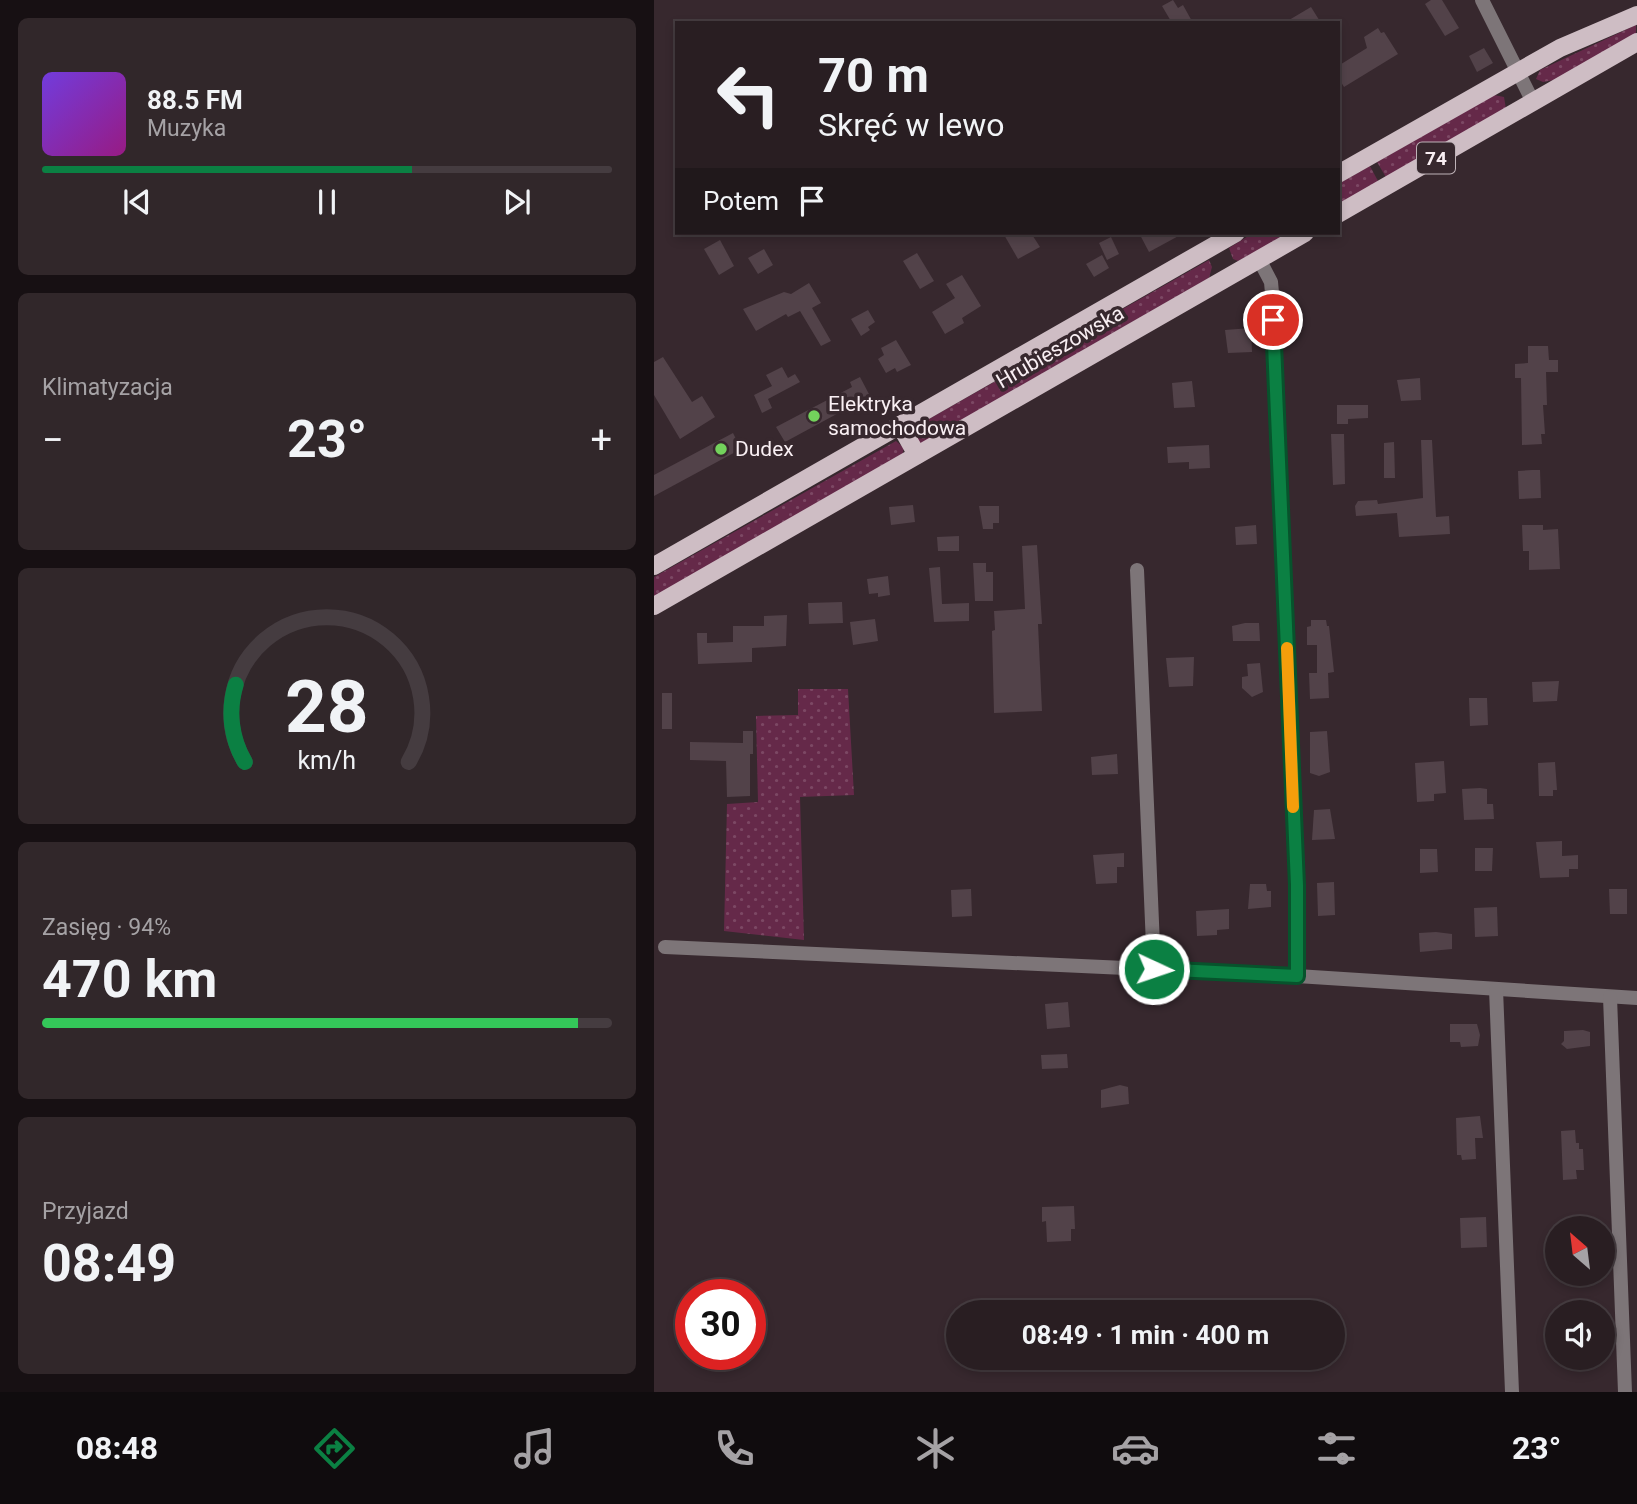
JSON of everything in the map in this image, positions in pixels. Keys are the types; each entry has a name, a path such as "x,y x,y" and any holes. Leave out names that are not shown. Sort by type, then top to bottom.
{"main road":[{"name":"74","path":"1340,173 1523,68 1636,16"},
{"name":"74","path":"1340,213 1636,42"},
{"name":"Hrubieszowska","path":"654,566 1232,235"},
{"name":"Hrubieszowska","path":"654,606 1301,235"},
{"path":"900,425 917,455"}],"street":[{"path":"1482,0 1540,98"},
{"path":"1259,259 1271,282 1272,293 1297,885 1297,976"},
{"path":"1137,570 1154,969"},
{"path":"666,947 1297,976 1636,999"},
{"path":"1496,989 1512,1392"},
{"path":"1610,997 1625,1392"}],"shaded area":[{"path":"1636,25 1636,36 1554,80 1543,82 1536,79 1540,70"},
{"path":"1494,95 1504,97 1506,109 1387,179 1377,162"},
{"path":"1370,166 1379,183 1340,205 1340,183"},
{"path":"1250,235 1289,235 1238,261 1233,259 1229,248"},
{"path":"1209,260 1212,267 1209,278 920,444 913,432 920,424"},
{"path":"896,441 904,448 902,456 654,599 654,577"},
{"path":"798,689 848,689 854,795 800,797 804,940 724,931 727,804 758,802 756,716 798,715"}],"building":[{"path":"1173,0 1178,8 1183,5 1192,21 1171,21 1162,6"},
{"path":"1431,0 1442,0 1459,28 1445,36 1425,4"},
{"path":"1311,7 1320,21 1287,21"},
{"path":"1378,28 1381,33 1384,32 1398,54 1344,87 1340,80 1340,65 1367,48 1364,37"},
{"path":"1484,48 1493,63 1477,72 1469,56"},
{"path":"1004,235 1032,235 1040,247 1018,259"},
{"path":"1140,235 1180,235 1149,252"},
{"path":"1111,237 1119,254 1107,260 1099,243"},
{"path":"720,240 734,266 719,275 704,249"},
{"path":"764,249 773,265 758,274 748,258"},
{"path":"917,253 934,281 920,289 903,261"},
{"path":"1102,255 1109,268 1094,277 1086,264"},
{"path":"962,275 981,306 962,318 964,323 945,334 932,312 955,298 946,284"},
{"path":"809,283 821,303 812,308 831,341 821,346 800,311 788,317 786,314 756,331 743,309 784,292 791,294"},
{"path":"868,310 875,322 868,327 870,330 861,336 851,319"},
{"path":"1251,328 1252,352 1228,353 1225,330"},
{"path":"896,340 911,365 897,372 895,368 886,373 878,359 884,355 881,348"},
{"path":"1528,346 1548,346 1549,360 1558,360 1558,372 1546,372 1547,405 1543,405 1545,434 1541,434 1542,444 1522,445 1521,378 1515,378 1515,364 1528,363"},
{"path":"663,357 692,402 702,396 715,417 680,439 654,395 654,362"},
{"path":"782,367 788,378 795,374 800,382 768,399 772,408 762,413 754,395 772,386 766,375"},
{"path":"860,377 870,396 785,442 776,427 852,387 850,382"},
{"path":"1420,378 1421,400 1401,401 1397,380"},
{"path":"1192,381 1195,407 1174,408 1172,383"},
{"path":"1337,405 1368,405 1368,418 1348,419 1348,424 1337,424"},
{"path":"733,433 741,449 654,496 654,475"},
{"path":"1331,434 1344,434 1345,484 1333,485"},
{"path":"1421,440 1432,440 1436,517 1449,516 1450,534 1399,537 1397,513 1356,516 1355,506 1358,501 1377,500 1378,504 1423,498"},
{"path":"1394,442 1395,478 1384,478 1384,443"},
{"path":"1209,445 1210,468 1189,469 1189,462 1168,463 1167,447"},
{"path":"1540,470 1541,498 1519,499 1518,471"},
{"path":"913,505 915,522 891,525 889,507"},
{"path":"979,506 999,506 999,523 993,523 993,529 983,529"},
{"path":"1256,525 1257,544 1236,545 1235,527"},
{"path":"1522,525 1543,525 1543,530 1558,529 1560,569 1529,570 1529,551 1523,551"},
{"path":"959,536 959,551 938,551 937,537"},
{"path":"1037,545 1042,624 1038,624 1042,711 994,713 994,611 1025,609 1022,546"},
{"path":"973,563 986,563 986,572 993,572 993,601 975,601"},
{"path":"940,567 942,604 969,603 969,621 934,622 929,568"},
{"path":"888,576 890,595 878,597 878,593 869,594 867,579"},
{"path":"842,602 843,623 809,624 808,603"},
{"path":"787,615 786,646 752,648 752,662 698,664 697,633 707,633 707,643 733,642 733,626 764,626 764,616"},
{"path":"875,619 878,641 853,645 850,622"},
{"path":"1311,620 1326,620 1329,626 1334,672 1328,673 1329,698 1310,699 1309,673 1317,673 1317,645 1307,645 1307,627 1311,626"},
{"path":"1259,623 1260,641 1233,641 1232,626"},
{"path":"1194,657 1193,686 1169,687 1166,658"},
{"path":"1260,663 1263,692 1252,697 1242,688 1242,677 1248,676 1247,664"},
{"path":"1559,681 1557,701 1533,702 1532,682"},
{"path":"662,693 672,693 672,729 662,729"},
{"path":"1469,698 1487,698 1488,725 1470,726"},
{"path":"743,731 753,731 750,796 727,797 726,761 690,760 690,742 743,743"},
{"path":"1327,731 1330,772 1319,776 1310,773 1310,732"},
{"path":"1117,754 1118,774 1092,775 1091,757"},
{"path":"1444,761 1446,793 1434,794 1434,801 1417,802 1415,763"},
{"path":"1555,762 1557,790 1553,790 1553,796 1539,796 1538,763"},
{"path":"1462,789 1487,789 1487,804 1493,804 1494,819 1464,820"},
{"path":"1330,809 1335,839 1312,840 1314,810"},
{"path":"1562,841 1562,856 1578,855 1578,869 1569,869 1569,877 1540,878 1536,842"},
{"path":"1475,848 1493,848 1492,871 1475,871"},
{"path":"1420,849 1437,849 1438,872 1420,873"},
{"path":"1124,853 1124,867 1117,867 1117,883 1096,884 1093,855"},
{"path":"1334,882 1335,915 1318,916 1317,883"},
{"path":"1250,884 1266,884 1267,891 1271,891 1271,907 1248,909"},
{"path":"971,889 972,916 952,917 951,890"},
{"path":"1609,889 1627,889 1627,914 1610,914"},
{"path":"1497,907 1498,936 1475,937 1474,908"},
{"path":"1229,909 1229,929 1217,930 1217,935 1197,936 1196,911"},
{"path":"1419,933 1452,934 1452,949 1420,952"},
{"path":"1068,1002 1070,1027 1047,1029 1045,1004"},
{"path":"1450,1024 1477,1024 1480,1035 1478,1046 1461,1047 1460,1042 1450,1042"},
{"path":"1564,1031 1590,1032 1590,1046 1567,1049 1561,1044 1564,1041"},
{"path":"1067,1054 1068,1068 1042,1069 1041,1055"},
{"path":"1120,1085 1128,1087 1129,1104 1101,1108 1101,1090"},
{"path":"1480,1116 1483,1138 1475,1138 1476,1159 1462,1160 1461,1155 1457,1155 1456,1118"},
{"path":"1575,1130 1576,1143 1579,1143 1579,1149 1583,1149 1584,1170 1576,1170 1577,1179 1563,1180 1561,1131"},
{"path":"1074,1206 1075,1229 1071,1229 1071,1241 1047,1242 1046,1221 1042,1222 1042,1207"},
{"path":"1486,1217 1487,1247 1461,1248 1460,1218"}],"slow traffic":[{"path":"1287,648 1293,807"}],"place":[{"name":"Elektryka samochodowa","path":"814,416"},
{"name":"Dudex","path":"721,449"}],"route":[{"path":"1154,969 1297,976 1297,885 1273,320"}]}
